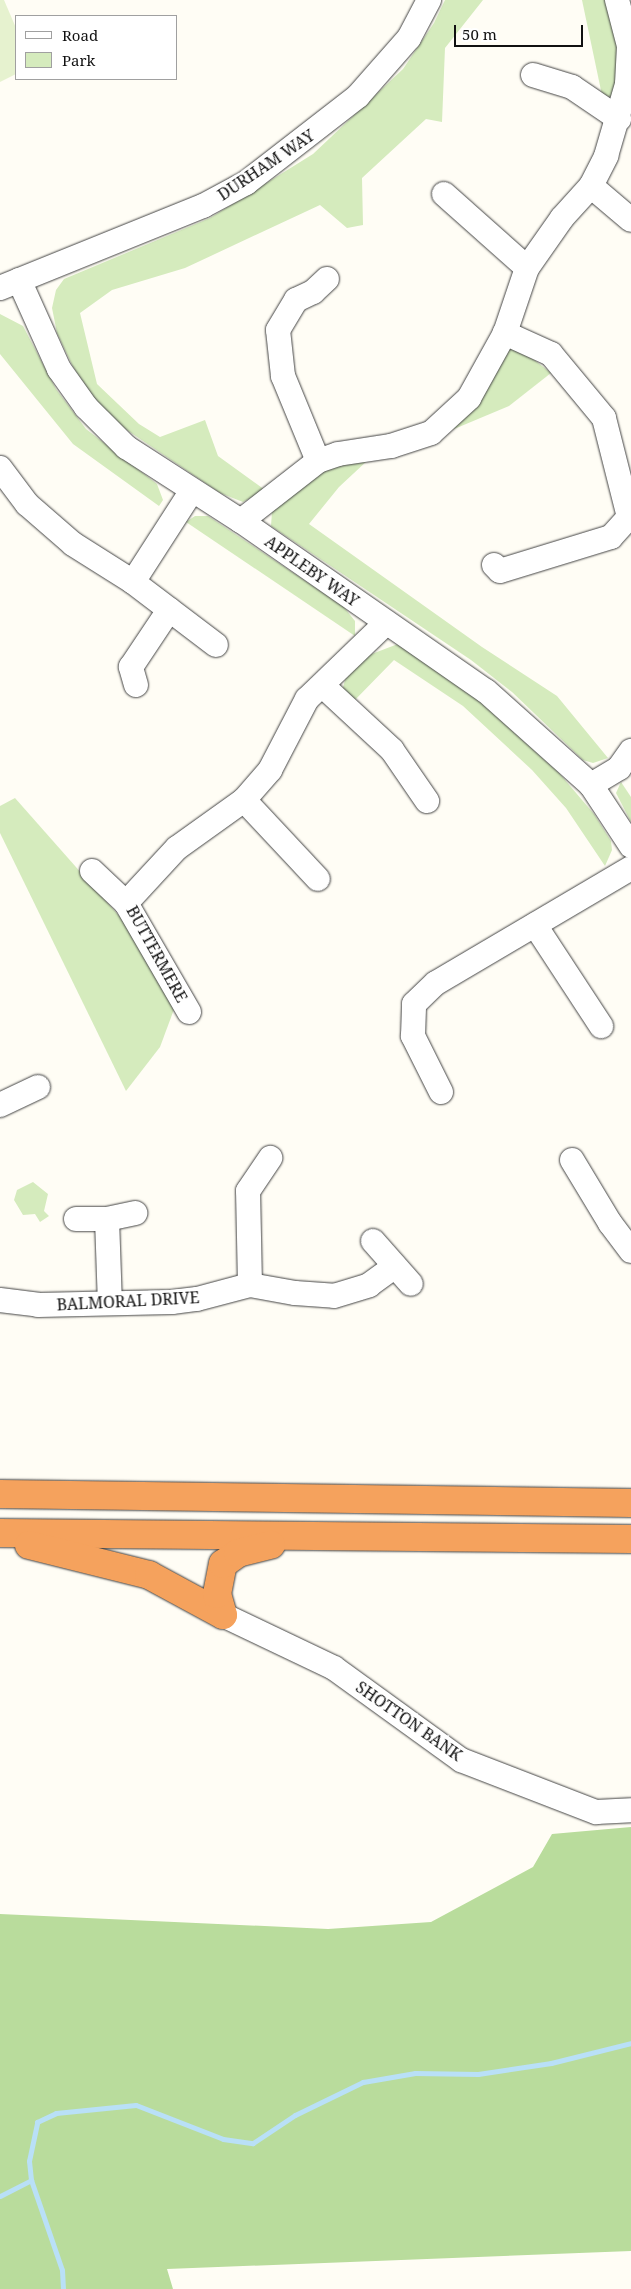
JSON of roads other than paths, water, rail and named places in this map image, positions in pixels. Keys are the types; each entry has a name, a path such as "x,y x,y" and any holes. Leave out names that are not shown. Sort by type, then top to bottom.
{"highway":[{"path":"2,1494 631,1503"},
{"path":"0,1533 631,1539"},
{"path":"223,1616 217,1594 223,1564 238,1553 313,1536"},
{"path":"0,1539 149,1575 223,1616"}],"street":[{"name":"DURHAM WAY","path":"10,284 204,206 246,182 358,96 408,38 429,0"},
{"path":"241,521 318,461 338,454 391,446 431,433 469,398 505,332 527,268 562,218 591,186 606,156 627,84 630,46 617,0"},
{"path":"533,75 572,87 618,119"},
{"path":"591,186 631,220"},
{"path":"444,194 527,268"},
{"path":"318,461 283,376 278,330 296,300 313,292 327,279"},
{"name":"APPLEBY WAY","path":"10,284 58,369 86,407 126,448 191,492 241,521 486,691 591,786 631,846"},
{"path":"494,565 500,571 611,537 629,517 624,461 604,418 563,365 551,354 505,332"},
{"path":"0,468 27,504 73,544 133,582 216,645"},
{"path":"133,582 191,492"},
{"path":"127,673 170,610"},
{"name":"BUTTERMERE","path":"189,1012 126,903 177,848 244,800 270,770 308,699 386,623"},
{"path":"323,686 392,750 427,801"},
{"path":"591,786 619,768 631,751"},
{"path":"244,800 318,879"},
{"path":"441,1092 413,1036 414,1004 436,983 631,868"},
{"path":"92,871 126,903"},
{"path":"535,924 601,1026"},
{"path":"0,1105 38,1087"},
{"path":"250,1285 248,1191 270,1158"},
{"path":"572,1160 610,1223 631,1251"},
{"path":"76,1218 107,1219 135,1213"},
{"path":"107,1219 110,1304"},
{"path":"373,1241 411,1284"},
{"name":"BALMORAL DRIVE","path":"0,1300 38,1305 197,1300 250,1285 295,1294 334,1296 369,1285 395,1266"},
{"name":"SHOTTON BANK","path":"223,1616 334,1668 461,1760 596,1812 631,1810"}],"waterway":[{"path":"63,2289 62,2270 31,2180 29,2161 37,2122 56,2113 136,2105 223,2139 253,2143 295,2115 363,2082 415,2073 478,2074 551,2063 631,2043"},
{"path":"0,2196 31,2180"}]}
